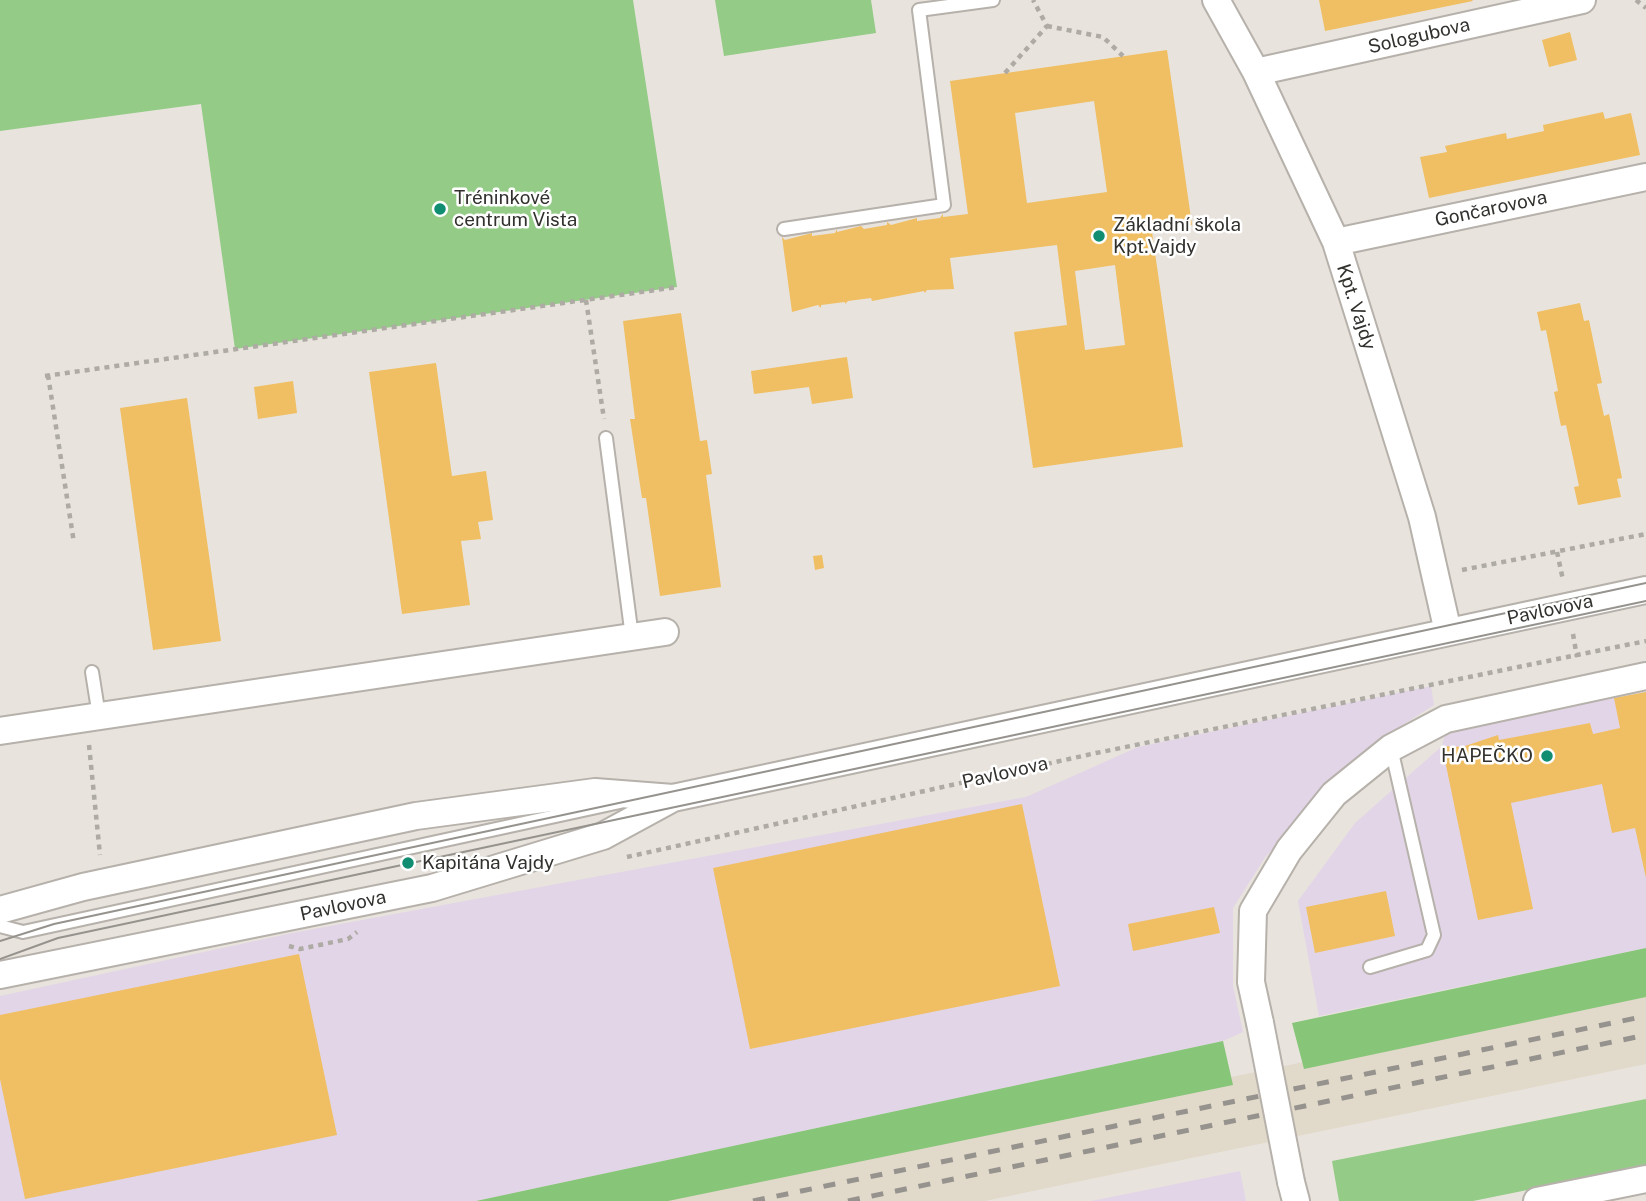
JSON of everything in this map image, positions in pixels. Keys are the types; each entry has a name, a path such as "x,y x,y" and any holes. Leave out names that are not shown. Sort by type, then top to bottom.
{"street":[{"name":"Kpt. Vajdy","path":"1216,0 1256,72 1336,242 1422,517 1448,632"},
{"name":"Sologubova","path":"1256,72 1582,0"},
{"name":"Gončarovova","path":"1336,242 1646,177"},
{"name":"Pavlovova","path":"0,910 83,887 416,816 595,792 660,797 1646,590"},
{"path":"0,731 665,632"},
{"path":"1293,1191 1251,982 1253,911 1289,850 1334,793 1391,748 1446,719 1646,676"},
{"name":"Pavlovova","path":"0,975 98,958 432,888 603,836 660,797"},
{"path":"1537,1201 1646,1180"}],"lane":[{"path":"784,229 944,205 919,10 993,0"},
{"path":"606,438 632,637"},
{"path":"92,673 93,717"},
{"path":"1370,967 1427,950 1434,935 1391,748"},
{"path":"0,926 23,932 660,797"}],"path":[{"path":"1033,0 1047,26"},
{"path":"1636,0 1646,8"},
{"path":"1047,26 1102,37 1123,56"},
{"path":"1005,73 1047,26"},
{"path":"74,543 47,375 677,288"},
{"path":"586,300 606,438"},
{"path":"1458,558 1462,571 1646,534"},
{"name":"Pavlovova","path":"616,860 1096,753 1646,641"},
{"path":"93,717 101,857"}],"shaded area":[{"path":"1431,686 1434,705 1393,731 1266,856 1233,908 1233,986 1243,1032 1223,1041 476,1201 0,1201 0,996 292,933 1026,797 1138,747"},
{"path":"1646,692 1646,948 1319,1016 1298,901 1355,823 1442,746 1446,729"},
{"path":"1646,991 1646,1064 985,1201 633,1201"},
{"path":"1240,1171 1246,1201 1091,1201"}],"green space":[{"name":"Tréninkové centrum Vista","path":"0,0 633,0 677,287 235,349 201,104 0,131"},
{"path":"715,0 871,0 876,33 724,56"},
{"path":"1646,948 1646,997 1304,1069 1292,1023"},
{"path":"1223,1041 1233,1085 668,1201 476,1201"},
{"path":"1646,1099 1646,1166 1473,1201 1339,1201 1332,1161"}],"building":[{"path":"1319,0 1472,0 1473,1 1325,31"},
{"path":"1570,32 1577,60 1549,67 1542,40"},
{"path":"1167,50 1192,225 1152,232 1183,447 1033,468 1014,332 1067,325 1057,245 950,258 954,289 927,290 925,293 924,291 872,301 871,298 848,301 845,304 821,305 821,308 818,305 792,312 782,237 785,240 812,233 812,236 835,233 837,229 837,232 861,226 864,229 887,225 887,222 891,225 917,218 917,221 940,218 943,214 943,217 968,214 950,81","holes":["1094,101 1107,192 1027,203 1015,113","1115,265 1125,345 1085,350 1075,271"]},
{"path":"1603,112 1605,119 1631,113 1640,155 1429,198 1420,157 1447,152 1445,146 1506,133 1507,139 1544,131 1543,125"},
{"path":"1580,303 1584,321 1589,320 1602,383 1597,384 1604,416 1609,414 1622,478 1617,479 1621,497 1578,505 1574,487 1579,486 1566,425 1561,426 1554,392 1558,391 1546,330 1541,331 1537,312"},
{"path":"681,313 700,441 707,440 712,474 706,475 721,587 660,596 646,498 642,498 630,419 635,419 623,321"},
{"path":"847,357 853,398 812,404 809,387 754,394 751,371"},
{"path":"436,363 452,476 486,471 493,520 478,522 481,539 461,541 470,605 402,614 369,372"},
{"path":"293,381 297,413 258,419 254,387"},
{"path":"187,398 221,641 153,650 120,408"},
{"path":"822,555 824,568 815,570 813,556"},
{"path":"1646,692 1646,878 1635,828 1612,833 1602,784 1511,803 1533,909 1478,920 1442,746 1462,747 1498,735 1499,740 1590,723 1593,734 1620,728 1614,698"},
{"path":"1022,804 1060,986 750,1049 713,868"},
{"path":"1386,891 1395,936 1315,953 1306,907"},
{"path":"1214,907 1220,933 1133,951 1128,924"},
{"path":"299,954 337,1135 25,1199 0,1079 0,1015"}],"tram line":[{"path":"0,941 54,924 1646,583"},
{"path":"0,959 58,938 1646,601"}],"railway":[{"path":"753,1201 1646,1016"},
{"path":"848,1201 1646,1035"}],"place":[{"name":"Tréninkové centrum Vista","path":"440,209"},
{"name":"Základní škola Kpt.Vajdy","path":"1099,236"},
{"name":"HAPEČKO","path":"1547,756"},
{"name":"Kapitána Vajdy","path":"408,863"}]}
